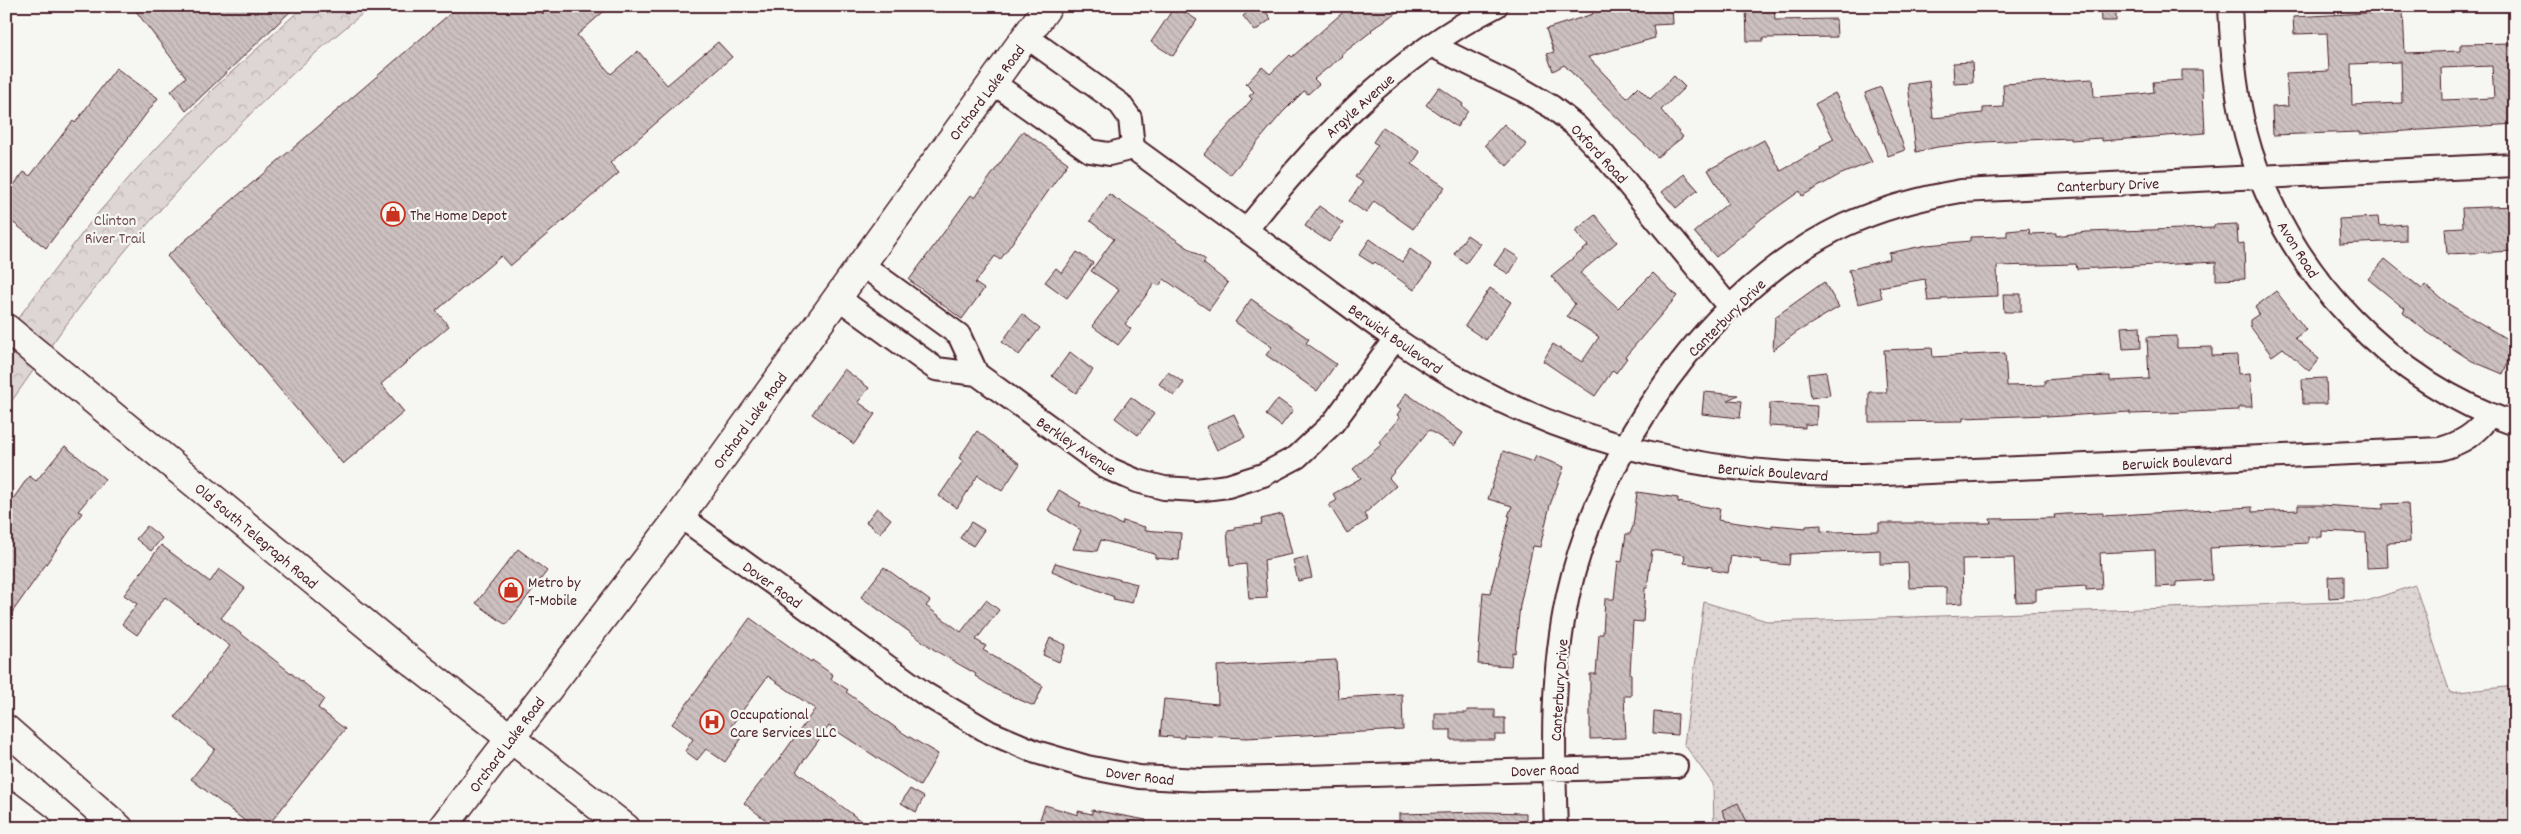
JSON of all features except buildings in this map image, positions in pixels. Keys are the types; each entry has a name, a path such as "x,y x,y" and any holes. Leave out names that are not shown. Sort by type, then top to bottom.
{"main road":[{"name":"Orchard Lake Road","path":"442,828 680,516 1048,6"},
{"name":"Old South Telegraph Road","path":"6,328 401,653 626,828"},
{"path":"6,729 119,828"},
{"path":"6,804 38,828"}],"street":[{"name":"Argyle Avenue","path":"1246,230 1305,157 1334,126 1377,86 1431,45 1496,6"},
{"name":"Avon Road","path":"2230,6 2232,54 2239,104 2252,154 2283,226 2301,257 2345,312 2407,367 2440,389 2489,416 2515,424"},
{"path":"992,82 1090,151 1109,154 1133,148 1130,118 1120,104 1027,37"},
{"name":"Oxford Road","path":"1431,45 1523,90 1552,107 1576,126 1603,154 1730,308"},
{"name":"Berwick Boulevard","path":"1133,148 1395,339 1443,370 1499,400 1626,448 1682,461 1744,470 1801,475 1863,475 2440,449 2466,439 2478,431 2489,416"},
{"name":"Canterbury Drive","path":"1556,828 1554,768 1555,683 1569,594 1585,536 1598,503 1626,448 1673,375 1730,308 1800,251 1844,226 1901,203 1953,192 2515,165"},
{"name":"Berkley Avenue","path":"861,264 959,336 977,374 1091,458 1121,475 1164,488 1212,489 1263,475 1281,467 1310,447 1333,423 1395,339"},
{"name":"Berkley Avenue","path":"837,297 936,369 977,374"},
{"name":"Dover Road","path":"680,516 945,708 989,732 1061,760 1139,777 1192,780 1554,768 1676,766"}],"green space":[{"name":"Clinton River Trail","path":"304,6 372,6 292,74 218,147 183,185 82,304 6,409 6,334 93,219 134,172 213,89"},
{"path":"2415,585 2450,693 2515,686 2515,828 1714,828 1713,784 1684,744 1704,602 1770,622 2367,601"}],"place":[{"name":"The Home Depot","path":"393,214"},
{"name":"Metro by T-Mobile","path":"511,590"},
{"name":"Occupational Care Services LLC","path":"712,722"}]}
